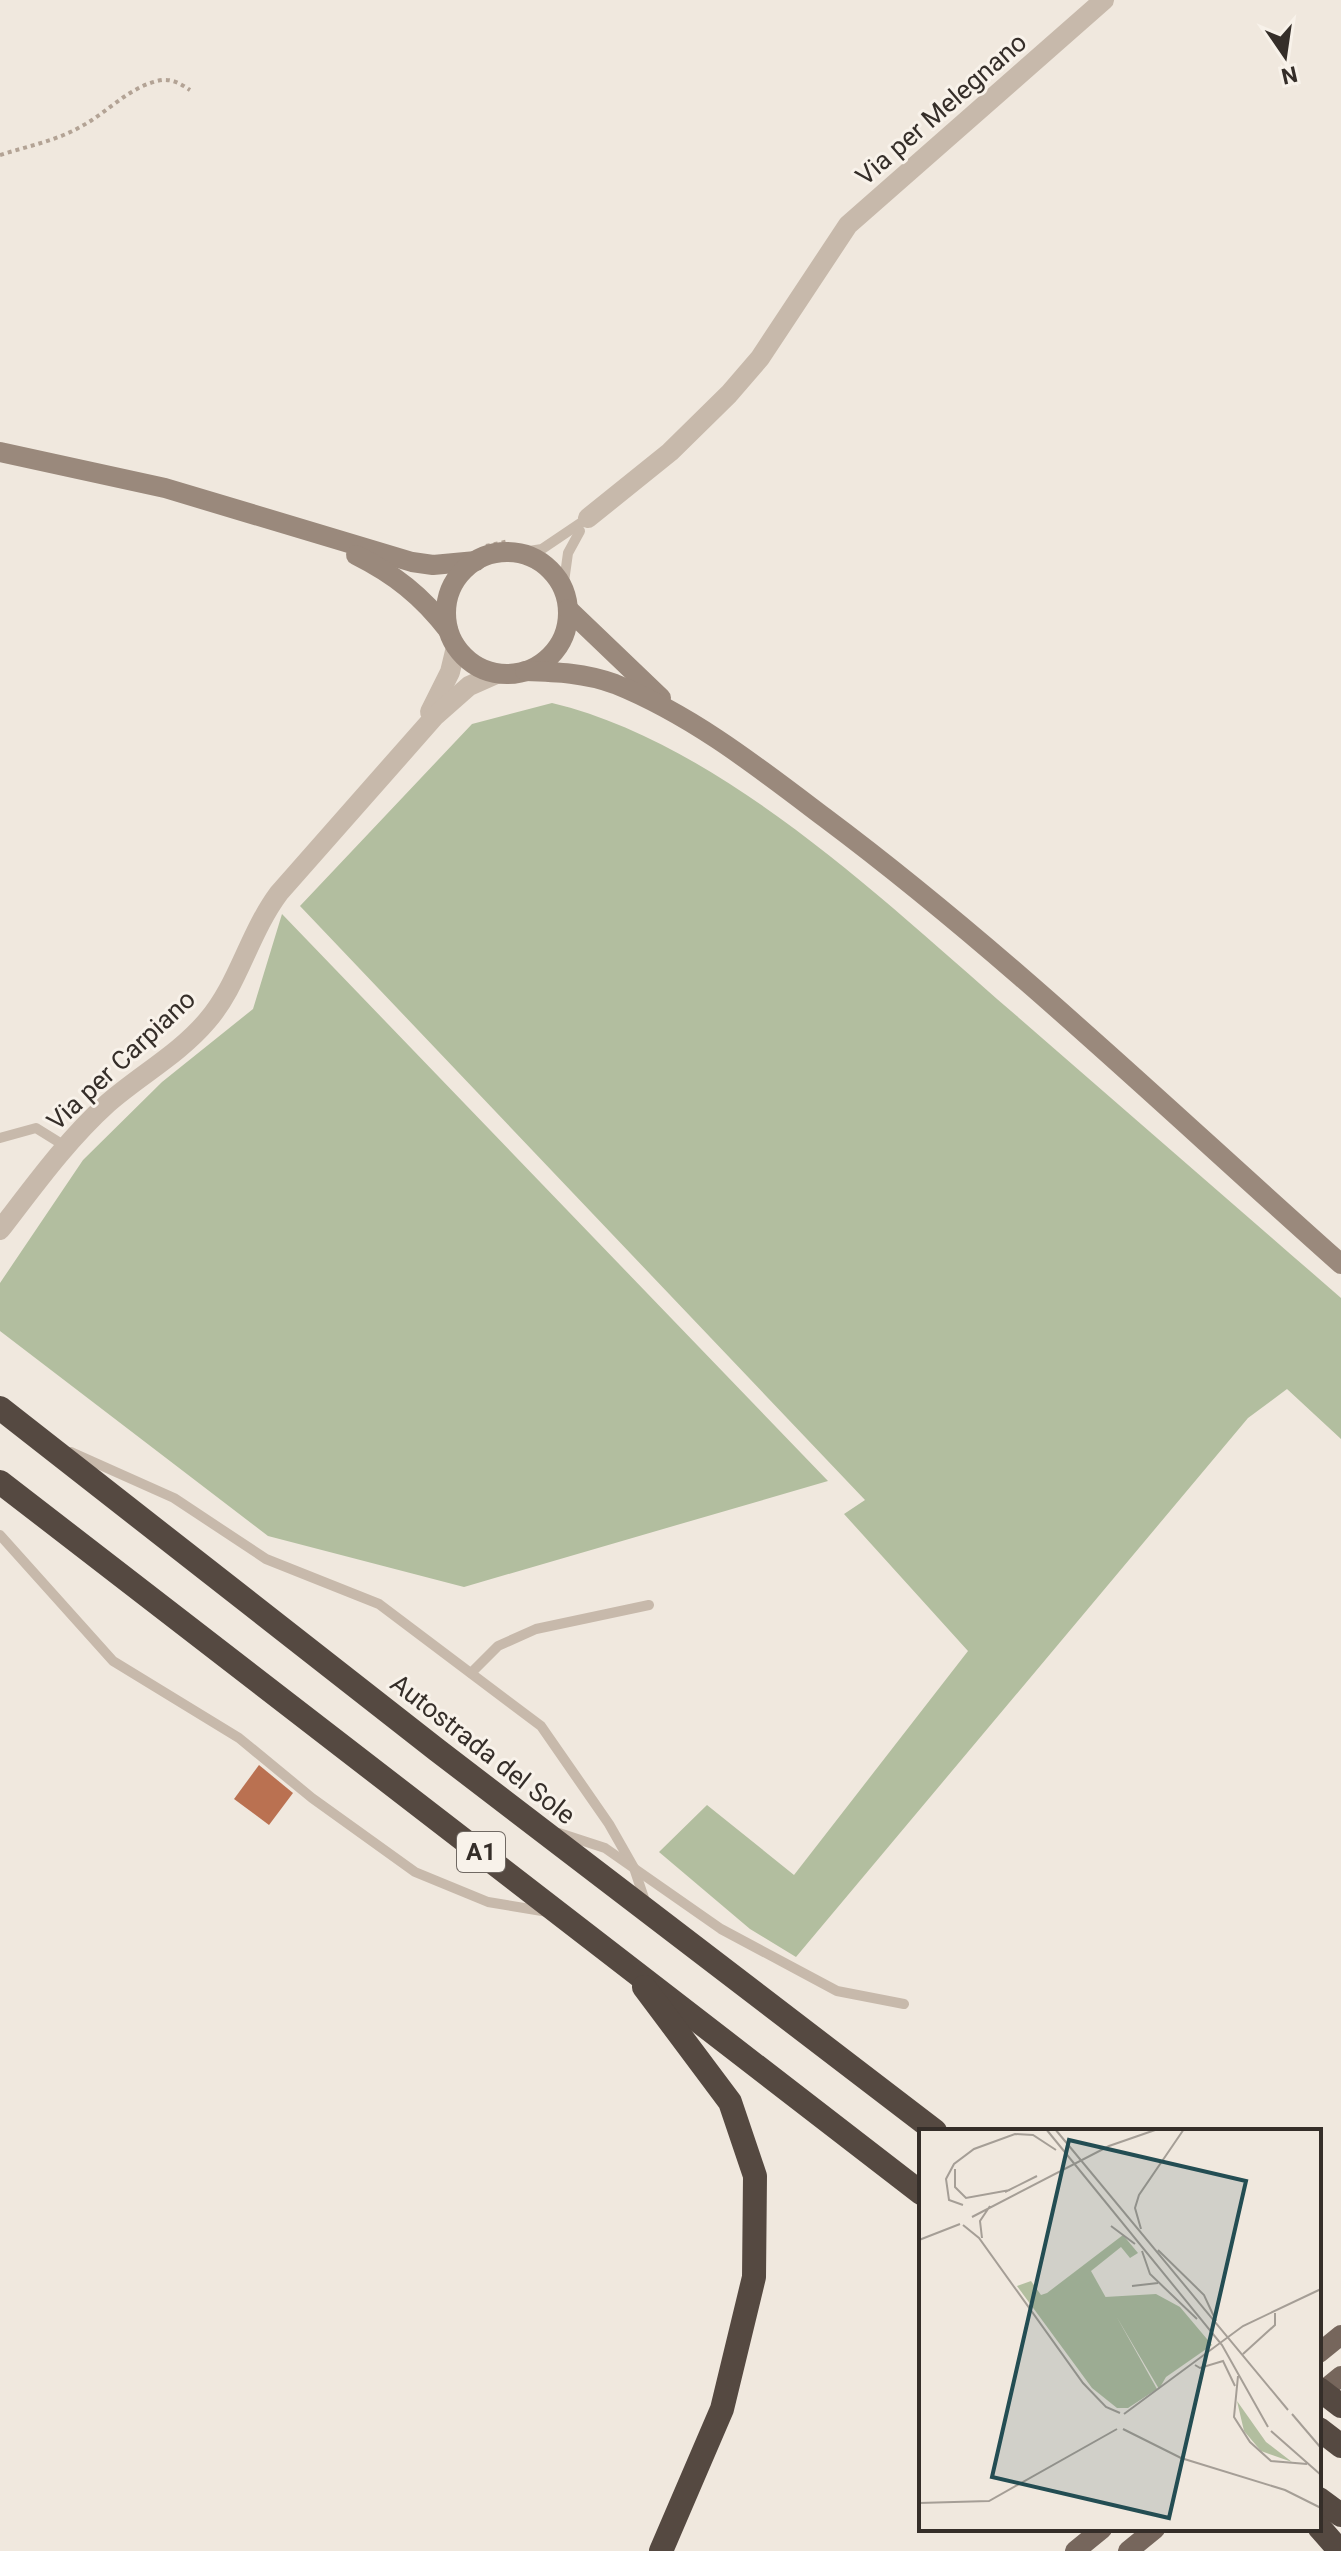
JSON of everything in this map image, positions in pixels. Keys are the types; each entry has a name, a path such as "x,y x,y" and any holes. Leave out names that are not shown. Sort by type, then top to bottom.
{"highway":[{"name":"Autostrada del Sole","path":"0,1408 535,1825 932,2129"},
{"name":"A1","path":"0,1482 919,2191"},
{"path":"626,1963 730,2102 755,2176 754,2277 722,2409 661,2551"},
{"path":"798,2025 953,2129"},
{"path":"1321,2393 1341,2406"},
{"path":"1321,2431 1341,2446"},
{"path":"1321,2500 1341,2515"},
{"path":"1321,2529 1340,2551"}],"main road":[{"path":"0,452 165,488 412,562 437,565 515,547 552,572 566,599 682,717"},
{"path":"306,529 402,581 422,598 474,664 496,674 525,671 588,675 637,694 682,717 756,766 948,914 1341,1264"},
{"path":"452,638 446,610 450,590 475,556"},
{"path":"525,671 543,662 557,648 566,630 566,599"},
{"path":"1321,2351 1341,2335"},
{"path":"1321,2391 1341,2376"},
{"path":"1075,2551 1100,2531"},
{"path":"1128,2551 1153,2531"}],"street":[{"name":"Via per Melegnano","path":"588,518 670,452 729,394 760,358 848,225 1104,0"},
{"name":"Via per Carpiano","path":"417,737 450,672 452,638"},
{"name":"Via per Carpiano","path":"0,1230 65,1146 109,1103 181,1047 209,1020 227,991 264,914 417,737 458,695 496,674"}],"lane":[{"path":"515,547 542,549 588,518"},
{"path":"566,599 568,553 588,518"},
{"path":"0,1138 36,1128 65,1146"},
{"path":"38,1438 174,1498 266,1559 379,1604 541,1726 609,1824 634,1868 648,1911"},
{"name":"A1","path":"0,1535 113,1661 239,1738 312,1798 415,1872 488,1902 564,1915"},
{"path":"471,1673 498,1646 536,1629 649,1605"},
{"path":"535,1825 605,1848 721,1929 837,1991 904,2004"}],"path":[{"path":"0,155 54,140 82,126 139,87 166,79 190,90"},
{"path":"475,556 515,547"}],"green space":[{"path":"552,703 615,723 677,752 796,830 909,922 1341,1298 1341,1439 1287,1389 1248,1418 796,1957 750,1929 659,1852 707,1805 794,1875 968,1651 844,1514 865,1500 300,906 472,724"},
{"path":"282,914 828,1481 464,1587 268,1536 0,1331 0,1283 83,1160 162,1082 253,1009"}],"building":[{"path":"259,1765 293,1793 269,1825 234,1799"}]}
